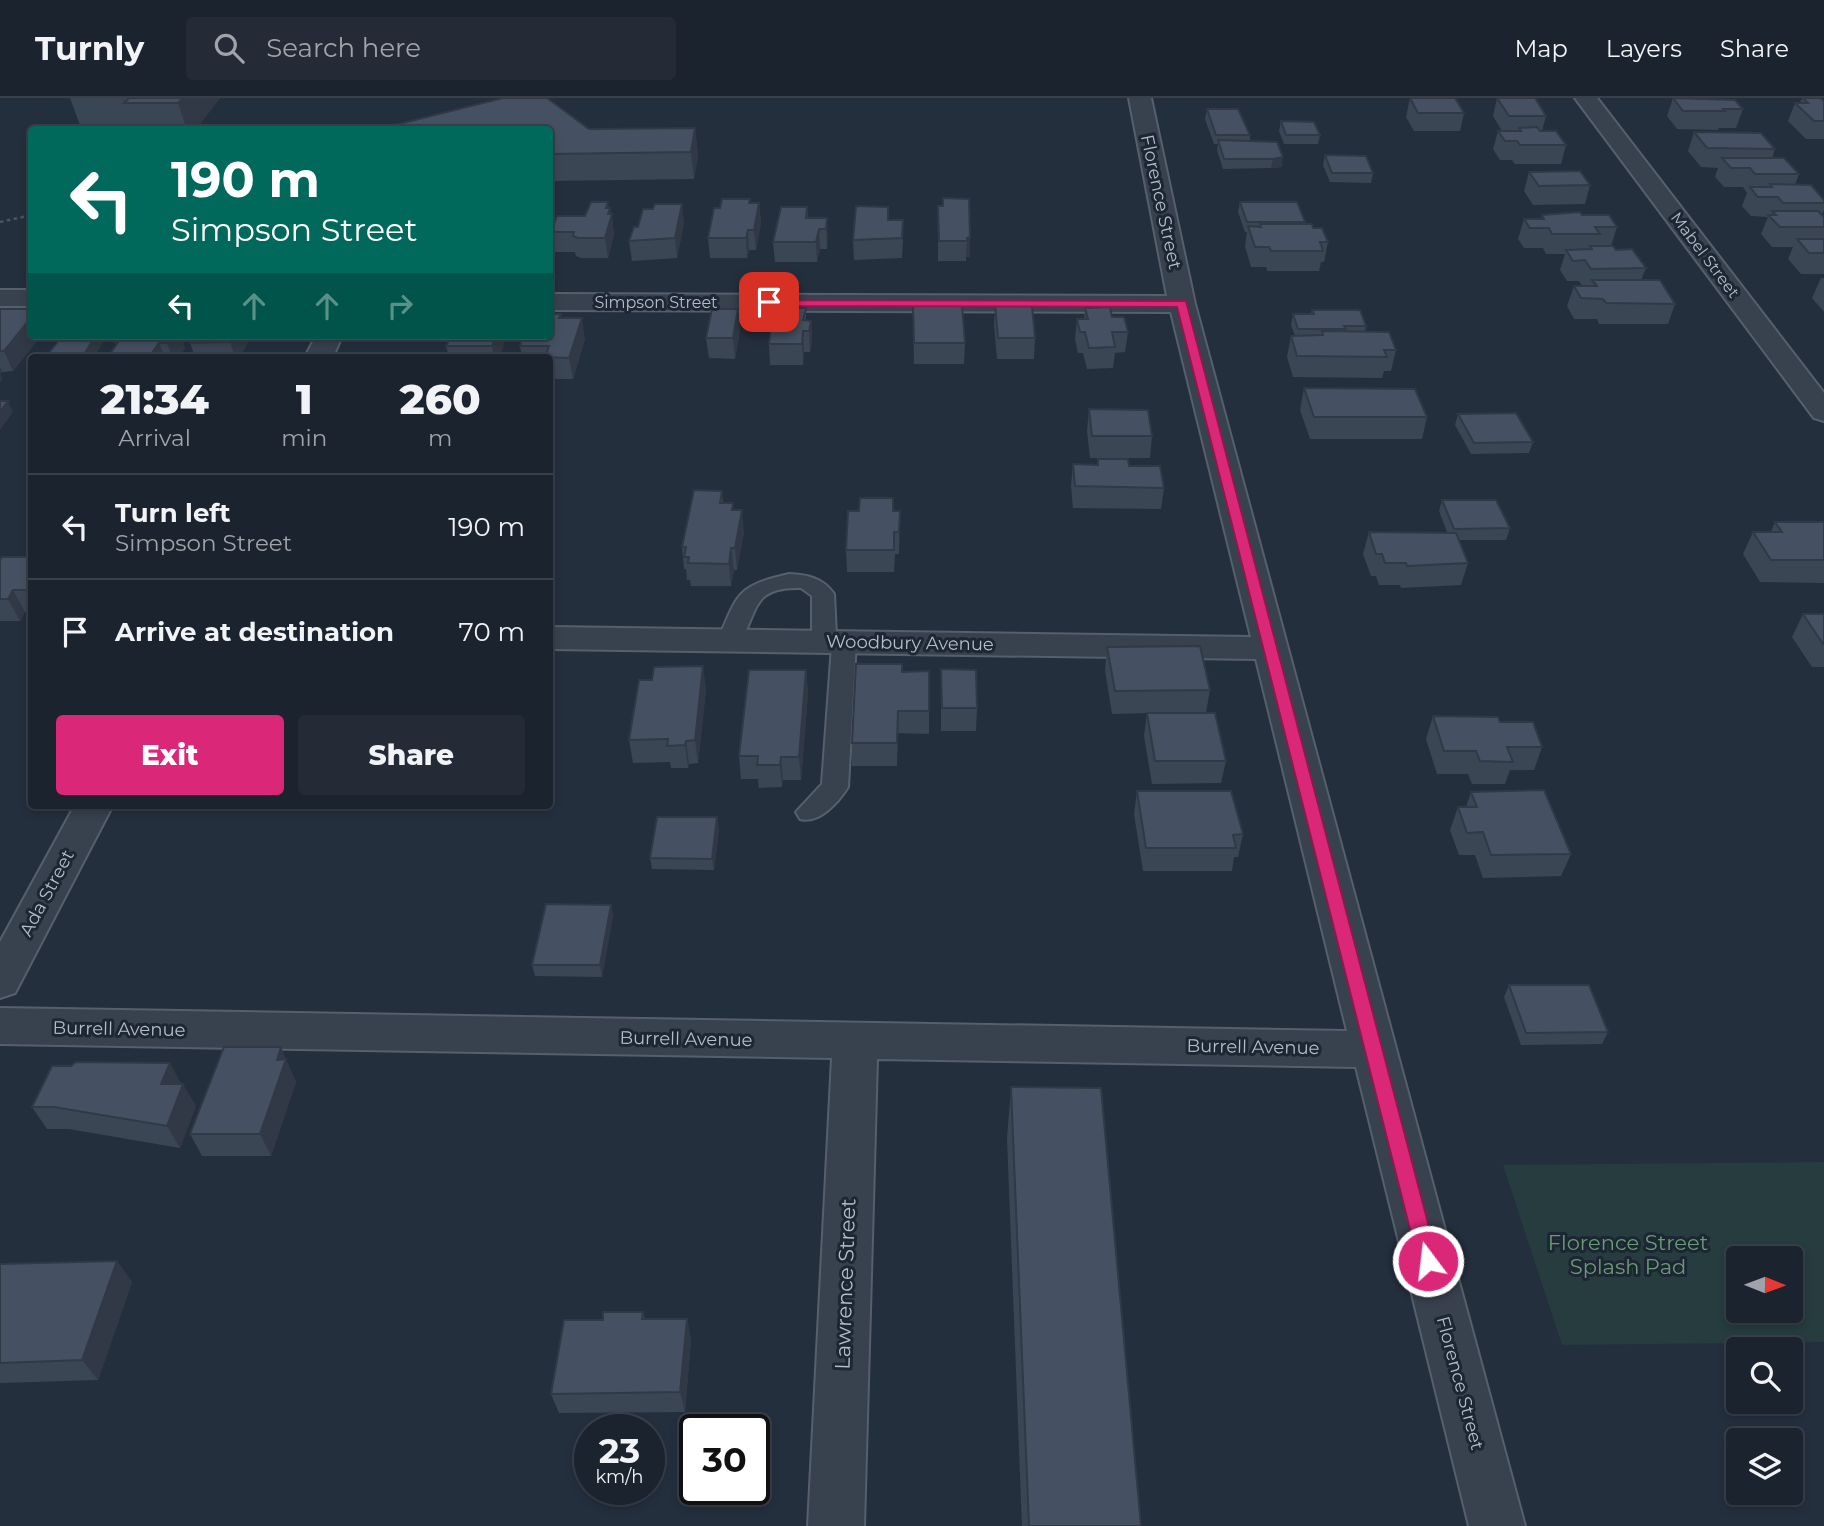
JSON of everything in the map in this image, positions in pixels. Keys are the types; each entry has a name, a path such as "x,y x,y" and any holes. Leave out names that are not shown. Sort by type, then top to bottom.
{"street":[{"name":"Florence Street","path":"1140,98 1182,303 1497,1526"},
{"name":"Mabel Street","path":"1586,98 1824,412"},
{"path":"0,298 28,298"},
{"name":"Simpson Street","path":"553,302 1182,303"},
{"name":"Woodbury Avenue","path":"553,638 1271,648"},
{"name":"Ada Street","path":"0,981 92,809"},
{"name":"Burrell Avenue","path":"0,1026 1373,1049"},
{"name":"Lawrence Street","path":"836,1526 855,1042"}],"lane":[{"path":"730,640 748,597 766,586 789,581 807,582 823,594 834,641 835,787 809,812"}],"path":[{"path":"0,222 28,216"}],"green space":[{"name":"Florence Street Splash Pad","path":"1824,1162 1824,1342 1803,1342 1803,1337 1726,1337 1726,1343 1562,1345 1503,1165"}],"building":[{"path":"129,98 183,98 178,103 124,103"},
{"path":"503,98 547,98 589,129 695,128 691,152 553,154 553,126 391,126"},
{"path":"1410,98 1455,98 1464,113 1418,113"},
{"path":"1497,98 1535,98 1546,116 1509,116"},
{"path":"1673,98 1735,100 1743,109 1683,111"},
{"path":"1803,98 1820,98 1824,101 1824,121 1814,121 1795,103 1808,103"},
{"path":"1207,109 1238,109 1250,135 1216,135"},
{"path":"1281,121 1314,122 1320,135 1286,135"},
{"path":"1537,127 1540,131 1556,131 1566,145 1520,145 1517,141 1505,141 1498,131 1521,131 1519,128"},
{"path":"1694,132 1761,133 1775,149 1707,148"},
{"path":"1218,140 1277,142 1283,157 1224,159"},
{"path":"1325,155 1366,156 1373,173 1332,173"},
{"path":"1722,158 1784,158 1799,174 1755,174 1750,168 1731,168"},
{"path":"1580,171 1590,185 1539,186 1529,172"},
{"path":"1770,184 1811,185 1824,203 1783,203 1778,197 1758,197 1750,187 1772,187"},
{"path":"943,198 969,199 970,237 967,241 939,241 938,206 943,206"},
{"path":"722,199 750,199 749,203 759,203 754,230 748,230 746,238 708,238 714,208 720,208"},
{"path":"591,202 608,202 608,214 612,214 605,238 578,238 573,236 574,232 553,232 557,216 585,216"},
{"path":"1240,202 1297,202 1305,222 1247,222"},
{"path":"655,204 682,204 675,238 629,241 634,227 638,227 643,209 653,209"},
{"path":"856,206 888,207 888,220 903,220 902,238 853,240"},
{"path":"781,207 807,207 806,218 827,218 826,229 819,229 816,242 773,242"},
{"path":"1772,211 1818,211 1824,217 1824,227 1780,227 1768,215 1776,215"},
{"path":"1580,212 1582,215 1609,215 1617,227 1595,227 1600,234 1552,234 1549,228 1530,228 1524,219 1544,219 1542,215"},
{"path":"1260,224 1312,224 1313,228 1322,228 1328,242 1320,242 1323,251 1271,251 1269,247 1255,247 1248,226 1261,227"},
{"path":"1797,239 1824,239 1824,253 1809,253"},
{"path":"1590,246 1613,246 1616,250 1632,249 1646,268 1591,269 1585,260 1573,261 1566,250 1592,249"},
{"path":"1592,280 1660,280 1675,304 1606,303 1603,299 1581,298 1574,286 1597,286"},
{"path":"995,305 1032,306 1035,338 998,338"},
{"path":"913,306 962,306 965,343 914,343"},
{"path":"1110,307 1112,317 1124,317 1128,332 1112,332 1115,347 1089,348 1085,332 1080,332 1077,319 1088,319 1085,308"},
{"path":"784,308 806,308 803,320 811,321 809,331 803,331 802,344 769,344 771,321 782,321"},
{"path":"0,309 28,309 28,321 4,351 0,351"},
{"path":"712,309 738,309 733,338 706,338"},
{"path":"1312,310 1360,310 1366,326 1344,326 1346,329 1298,329 1293,314 1314,314"},
{"path":"553,314 561,314 559,318 582,318 569,358 546,354 549,346 520,346 522,340 553,340"},
{"path":"1322,331 1389,332 1396,350 1384,350 1387,357 1297,356 1291,336 1323,335"},
{"path":"59,340 93,340 84,354 48,354"},
{"path":"169,340 167,343 159,343 151,354 110,354 118,342 114,342"},
{"path":"192,340 231,340 230,342 190,343"},
{"path":"449,340 494,340 492,346 446,346"},
{"path":"1304,388 1415,389 1427,417 1314,417"},
{"path":"0,401 8,401 0,412"},
{"path":"1089,409 1148,410 1152,436 1092,436"},
{"path":"1516,413 1533,442 1474,443 1458,414"},
{"path":"1098,459 1128,459 1129,466 1160,466 1164,488 1075,486 1073,464 1098,465"},
{"path":"694,490 722,491 720,503 733,503 732,510 742,510 729,564 688,563 689,557 684,557 686,547 682,547"},
{"path":"860,498 893,498 893,511 900,511 899,532 894,532 894,550 846,550 848,511 859,511"},
{"path":"1442,500 1496,500 1510,528 1454,529"},
{"path":"1775,522 1824,522 1824,560 1771,560 1753,532 1782,532"},
{"path":"1369,532 1456,533 1468,563 1407,566 1406,563 1385,563 1382,554 1376,554"},
{"path":"2,557 28,557 28,590 13,590 8,599 0,599"},
{"path":"1803,614 1824,614 1824,644 1823,644"},
{"path":"1200,646 1210,690 1115,691 1107,647"},
{"path":"856,664 902,664 902,672 929,671 929,711 898,711 897,743 852,743"},
{"path":"703,666 695,740 686,741 685,745 667,746 668,739 629,740 639,680 652,680 654,667"},
{"path":"941,669 976,670 977,708 942,708"},
{"path":"749,670 806,670 799,757 781,757 780,765 757,765 758,756 739,756"},
{"path":"1147,713 1215,713 1226,761 1155,761"},
{"path":"1433,716 1498,717 1500,722 1533,722 1542,747 1507,747 1513,762 1480,761 1476,751 1444,751"},
{"path":"1544,790 1571,854 1491,855 1483,832 1467,833 1458,807 1477,807 1471,792"},
{"path":"1137,791 1231,791 1243,834 1233,835 1236,848 1146,848"},
{"path":"657,817 717,817 712,859 650,858"},
{"path":"546,904 611,905 600,965 532,965"},
{"path":"1509,985 1589,985 1608,1032 1526,1033"},
{"path":"224,1047 281,1047 277,1060 286,1059 260,1134 190,1134"},
{"path":"76,1062 170,1063 161,1084 183,1084 167,1126 54,1107 32,1107 52,1066 71,1066"},
{"path":"1011,1087 1101,1088 1141,1526 1029,1526"},
{"path":"117,1261 82,1360 0,1363 0,1264"},
{"path":"603,1312 643,1312 642,1319 687,1319 680,1392 551,1394 564,1320 603,1320"}],"route":[{"path":"769,302 1182,303 1428,1261"}]}
